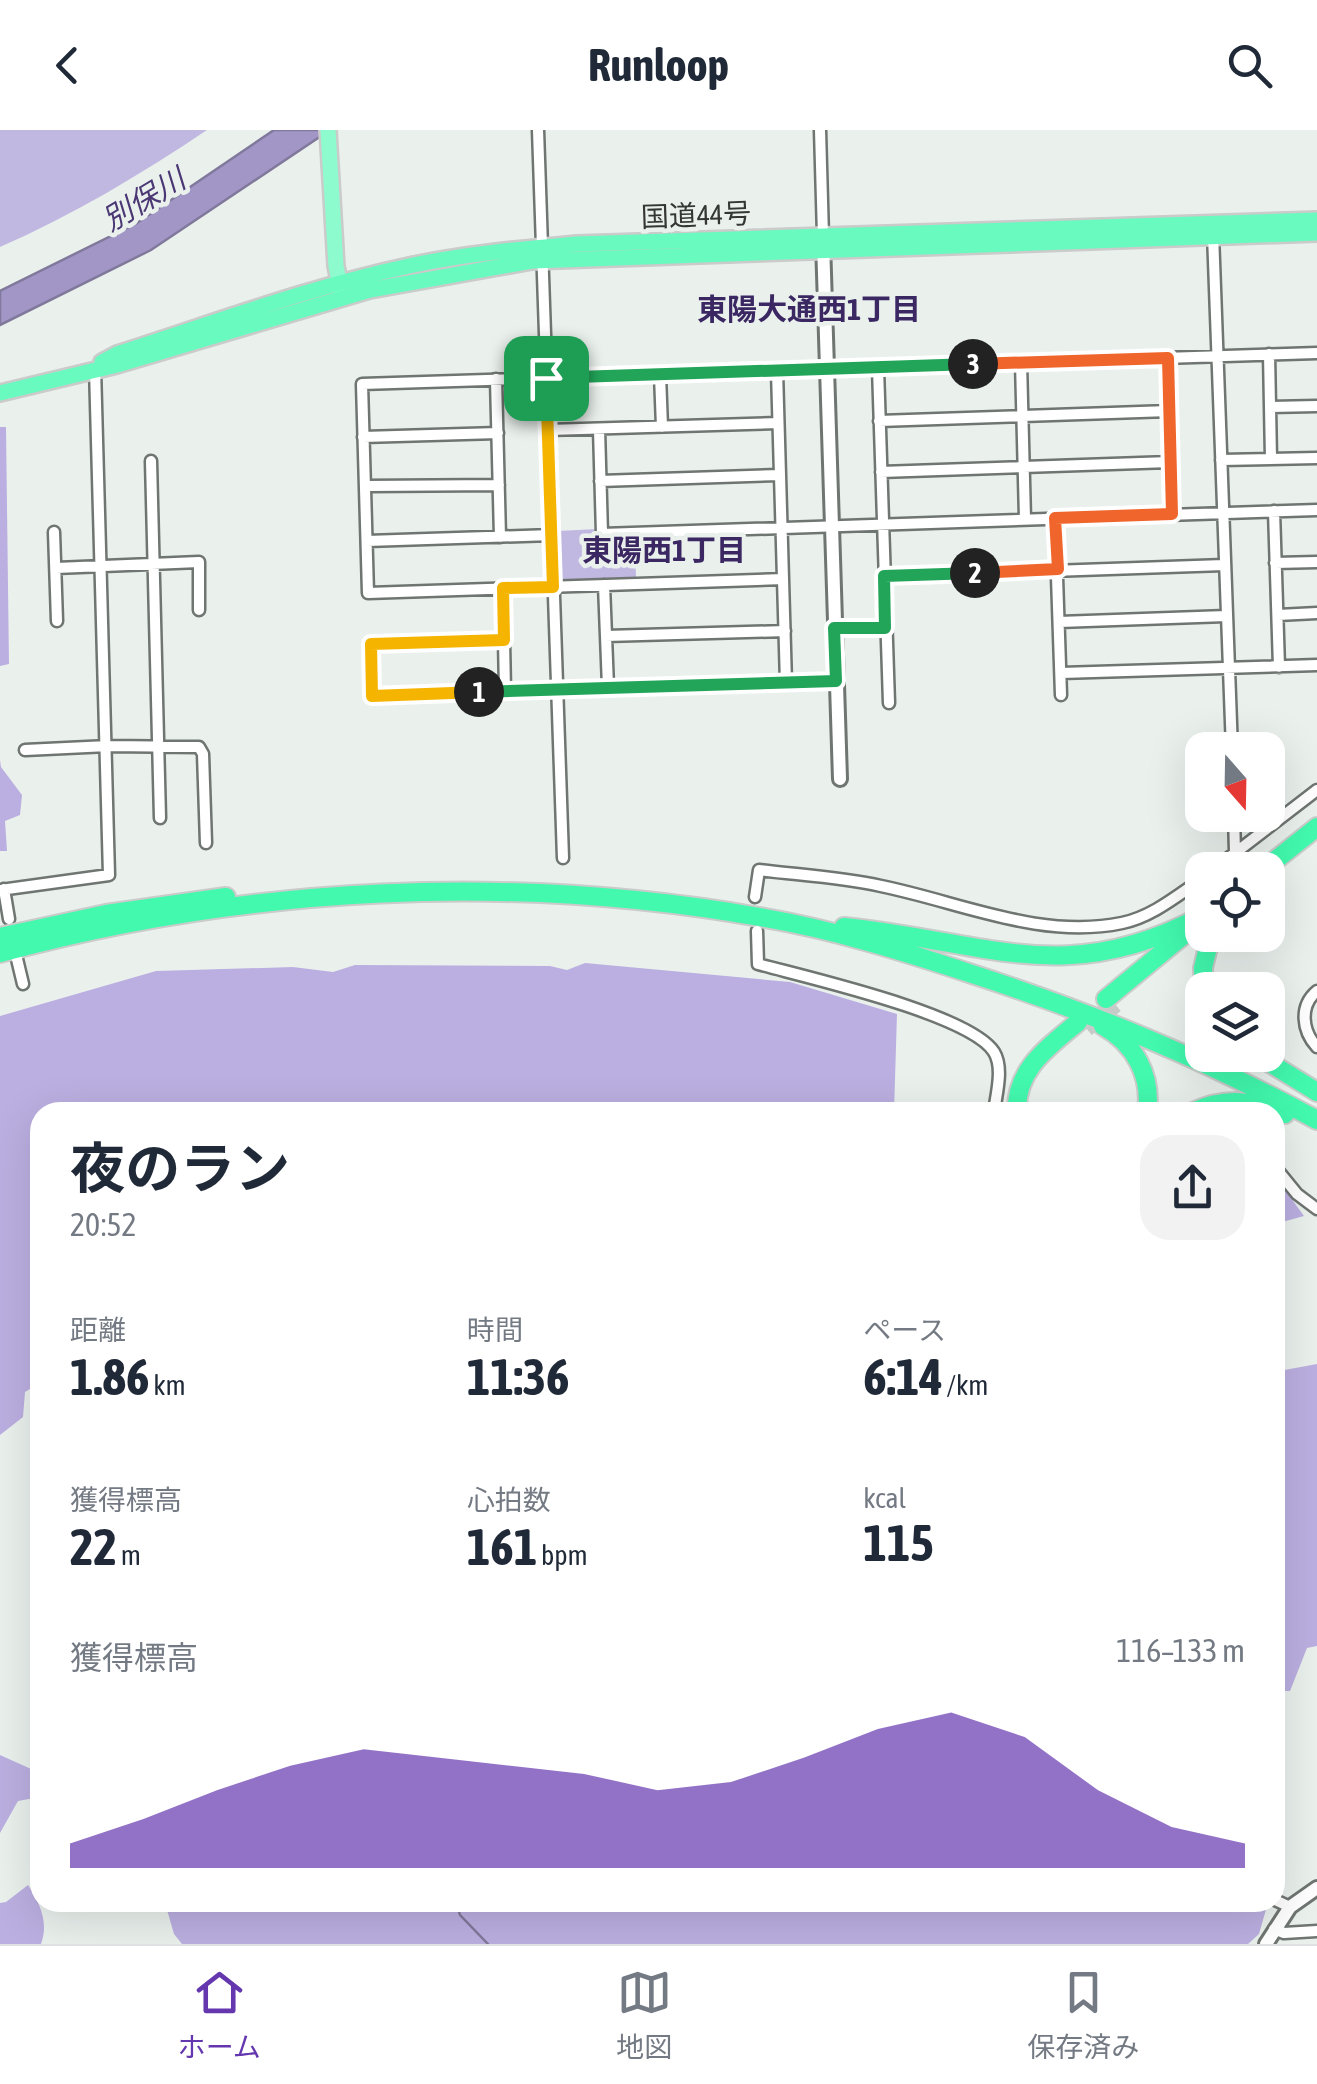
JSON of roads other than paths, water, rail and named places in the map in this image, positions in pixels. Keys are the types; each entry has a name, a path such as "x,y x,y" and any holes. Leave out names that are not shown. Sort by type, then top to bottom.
{"highway":[{"name":"国道44号","path":"1213,230 1317,220"},
{"name":"国道44号","path":"0,393 95,368 117,354 341,291 411,266 543,254 823,243 1213,230 1317,233"},
{"path":"1285,852 1317,827"},
{"path":"1285,864 1317,838"},
{"path":"4,928 289,891 444,884 626,892 766,910 834,926 992,971 1185,1046"},
{"path":"8,956 110,928 289,901 428,893 556,894 694,908 816,929 1096,1013 1317,1116"},
{"path":"834,926 897,932 990,952 1050,958 1137,944 1185,926"},
{"path":"1028,1102 1038,1074 1096,1013 1185,933"},
{"path":"1019,1102 1020,1083 1029,1067 1185,945"},
{"path":"1057,1002 1109,1029 1134,1053 1146,1079 1148,1102"},
{"path":"1238,1072 1317,1116"},
{"path":"1285,1072 1317,1092"},
{"path":"1285,1114 1317,1130"}],"main road":[{"path":"328,130 341,291"}],"street":[{"path":"538,130 563,858"},
{"path":"820,130 840,779"},
{"path":"1213,230 1231,732"},
{"path":"782,579 368,593 362,384 1317,353"},
{"path":"1269,354 1271,459"},
{"path":"1168,358 1172,514"},
{"path":"1020,362 1025,519"},
{"path":"4,928 2,890 110,875 95,368"},
{"path":"878,368 888,703"},
{"path":"777,372 786,683"},
{"path":"660,375 662,427"},
{"path":"496,379 500,537"},
{"path":"1270,407 1317,406"},
{"path":"878,421 1169,410"},
{"path":"548,430 778,423"},
{"path":"600,430 602,534 1317,510"},
{"path":"363,437 498,432"},
{"path":"1221,460 1317,458"},
{"path":"151,461 160,818"},
{"path":"881,472 1170,462"},
{"path":"600,481 779,475"},
{"path":"367,486 499,485"},
{"path":"1274,511 1279,666"},
{"path":"1055,518 1062,695"},
{"path":"54,532 57,621"},
{"path":"367,541 552,535"},
{"path":"56,568 199,562 200,610"},
{"path":"1275,564 1317,562"},
{"path":"884,576 1224,565"},
{"path":"604,585 608,687"},
{"path":"503,588 505,691"},
{"path":"1278,615 1317,613"},
{"path":"1059,622 1226,616"},
{"path":"834,628 885,628"},
{"path":"606,636 785,631"},
{"path":"504,640 371,644 372,696 836,681"},
{"path":"1061,673 1317,666"},
{"path":"25,750 199,746 206,843"},
{"path":"1235,852 1317,790"},
{"path":"1234,832 1235,852"},
{"path":"755,897 759,870 880,886 983,913 1044,925 1089,928 1126,923 1159,908 1185,890"},
{"path":"757,931 758,964 914,1009 965,1029 983,1041 994,1052 998,1067 995,1102"},
{"path":"8,956 23,984"},
{"path":"1317,991 1309,998 1304,1022 1306,1034 1317,1048"},
{"path":"1285,1179 1317,1209"},
{"path":"1266,1944 1290,1907 1317,1888"},
{"path":"1285,1905 1290,1907"},
{"path":"1274,1929 1317,1932"}],"waterway":[{"path":"459,1912 488,1944"}],"tunnel":[{"path":"1086,1028 1115,1004"}],"district":[{"name":"東陽大通西1丁目","path":"809,310"},
{"name":"東陽西1丁目","path":"664,551"}],"water label":[{"name":"別保川","path":"144,200"}]}
